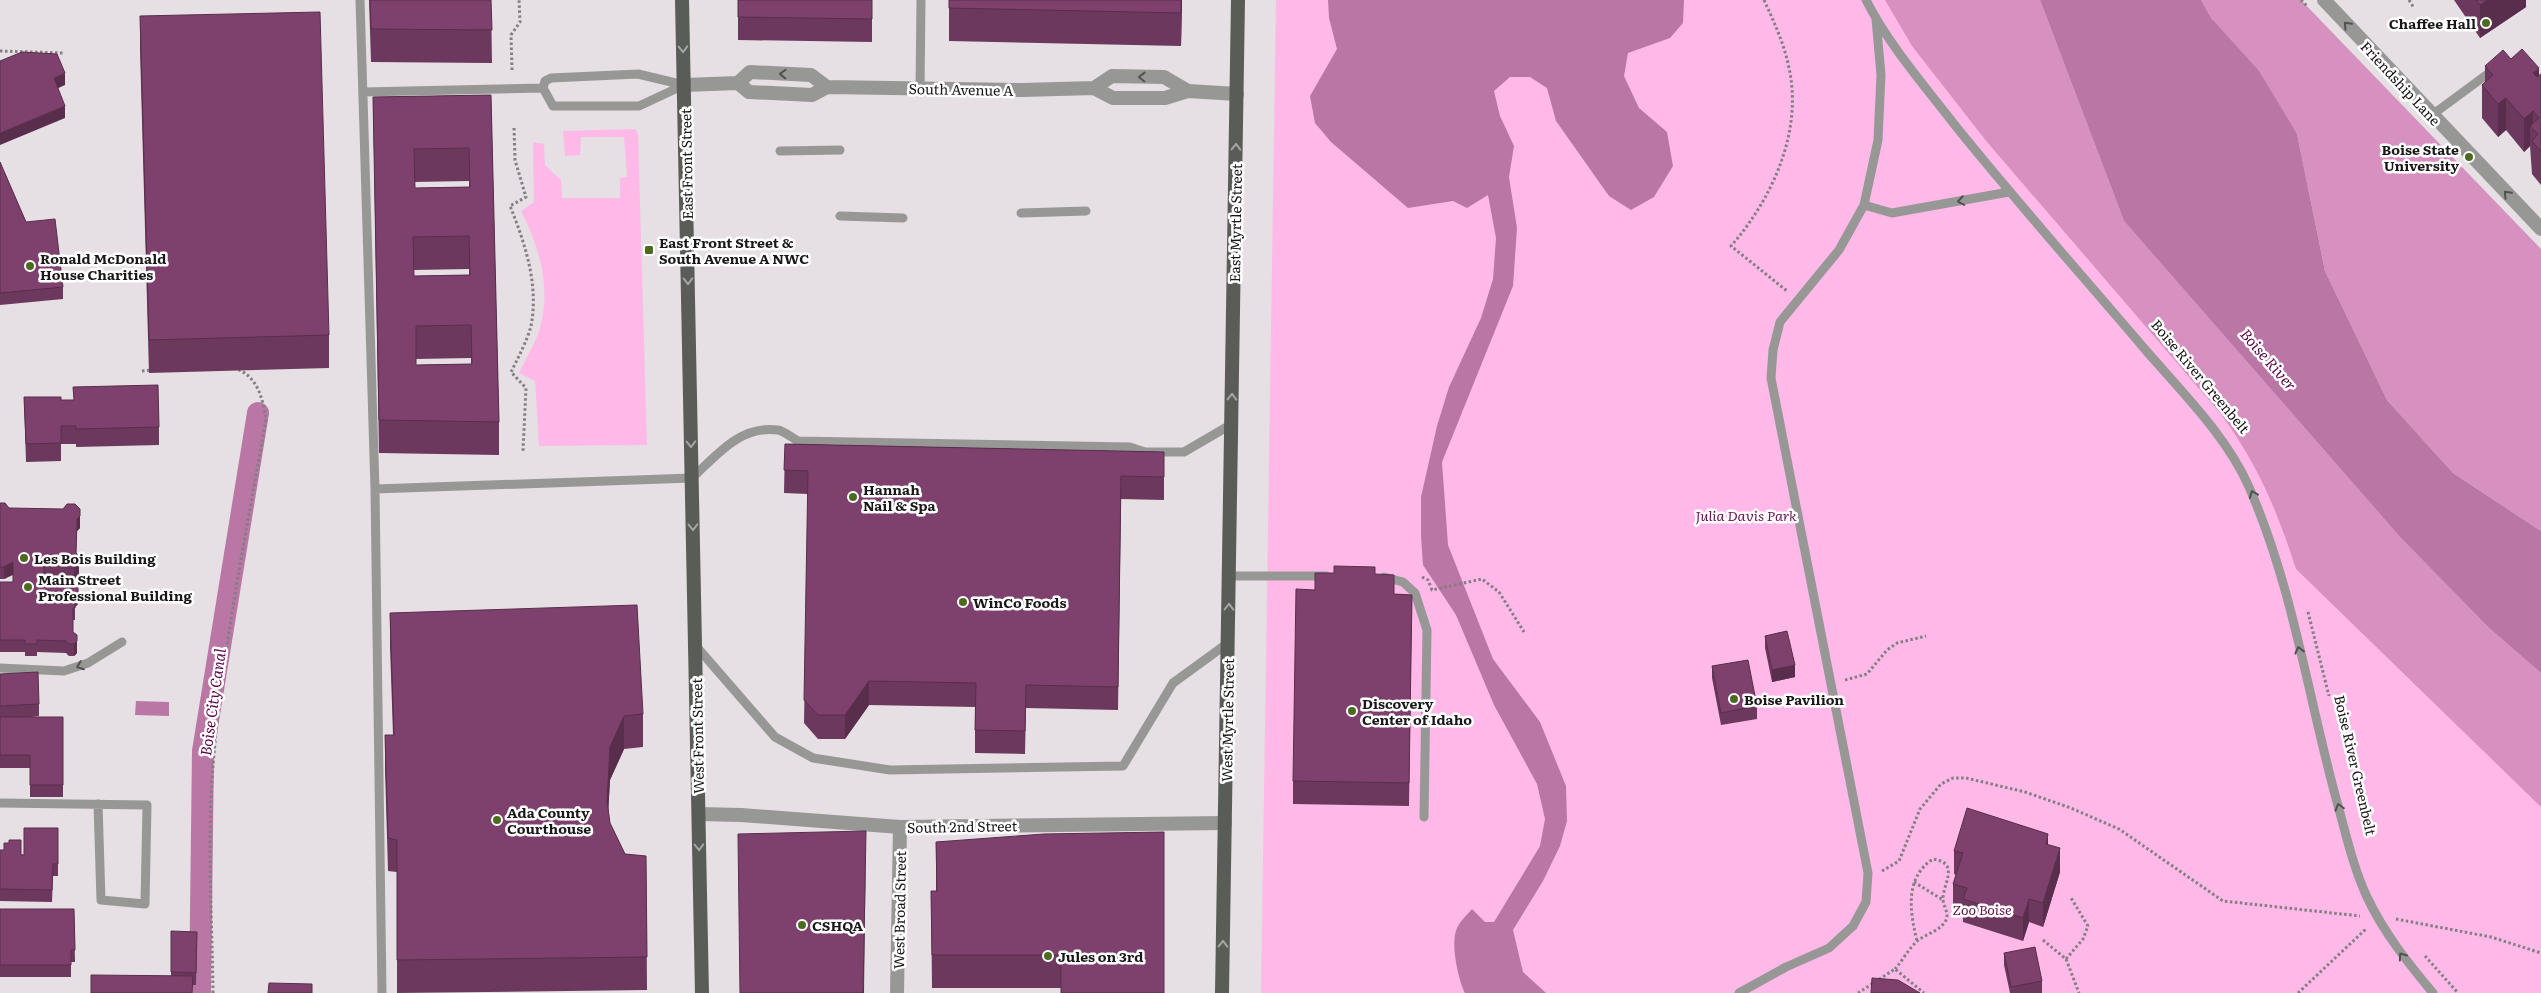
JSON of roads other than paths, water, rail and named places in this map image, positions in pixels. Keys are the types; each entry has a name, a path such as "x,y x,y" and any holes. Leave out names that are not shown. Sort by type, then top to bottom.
{"main road":[{"name":"East Front Street","path":"682,0 692,478"},
{"name":"East Myrtle Street","path":"1231,446 1238,0"},
{"name":"West Myrtle Street","path":"1222,993 1231,446"},
{"name":"West Front Street","path":"692,478 702,993"}],"street":[{"name":"Friendship Lane","path":"2324,0 2541,229"},
{"name":"South Avenue A","path":"684,85 738,83 750,72 811,74 827,87"},
{"name":"South Avenue A","path":"1094,88 1112,76 1164,77 1188,90 1237,94"},
{"name":"South Avenue A","path":"738,83 749,92 812,95 827,87 1023,90 1094,88 1113,98 1165,98 1188,90"},
{"name":"South 2nd Street","path":"699,814 741,815 900,827 1225,823"},
{"name":"West Broad Street","path":"897,993 900,827"}],"lane":[{"path":"360,0 375,489 382,993"},
{"path":"920,89 921,0"},
{"path":"1866,0 1876,19 1918,78 2009,192 2191,403 2227,448 2248,483 2267,530 2281,576 2332,781 2357,872 2378,917 2406,962 2433,993"},
{"path":"1739,993 1786,967 1829,948 1853,926 1866,902 1868,873 1771,378 1772,350 1780,322 1839,250 1864,205 1878,140 1881,75 1876,19"},
{"path":"2432,115 2495,68"},
{"path":"638,74 684,85 639,106 553,106 545,95 543,88 545,82 551,78 638,74"},
{"path":"363,92 543,88"},
{"path":"780,151 840,150"},
{"path":"1864,205 1892,213 2009,192"},
{"path":"1021,213 1086,211"},
{"path":"840,216 903,218"},
{"path":"375,489 692,478 732,440 752,431 779,430 798,441 1130,447 1145,452 1184,452 1232,424"},
{"path":"1229,576 1336,576"},
{"path":"1373,576 1403,582 1415,593 1427,630 1424,817"},
{"path":"0,668 64,671 88,663 122,642"},
{"path":"696,646 774,737 813,758 890,770 1123,766 1173,684 1228,643"},
{"path":"0,803 98,804 147,805 145,904 101,900 98,804"}],"water":[{"path":"1328,0 1684,0 1683,23 1670,38 1628,53 1624,76 1639,108 1667,132 1673,166 1654,197 1631,210 1609,196 1556,121 1547,88 1530,77 1510,77 1494,91 1500,116 1514,146 1509,177 1517,228 1513,286 1442,462 1448,545 1493,659 1540,722 1566,786 1567,821 1560,846 1543,881 1513,930 1523,972 1546,993 1465,993 1460,979 1454,942 1458,925 1472,909 1485,922 1494,922 1540,846 1545,819 1537,784 1494,705 1456,615 1423,565 1421,497 1437,426 1449,387 1481,318 1493,279 1496,238 1488,195 1467,208 1453,201 1408,208 1331,142 1315,123 1310,96 1337,49 1329,18"},
{"name":"Boise River","path":"2040,0 2201,0 2212,19 2259,71 2297,134 2325,271 2387,400 2453,473 2541,531 2541,673 2489,628 2400,537 2124,221"},
{"path":"136,701 169,702 169,716 135,715"}],"waterway":[{"name":"Boise City Canal","path":"200,993 203,751 258,413"}],"place":[{"name":"Chaffee Hall","path":"2486,23"},
{"name":"Boise State University","path":"2469,157"},
{"name":"East Front Street & South Avenue A NWC","path":"649,250"},
{"name":"Ronald McDonald House Charities","path":"30,266"},
{"name":"Hannah Nail & Spa","path":"853,497"},
{"name":"Les Bois Building","path":"24,558"},
{"name":"Main Street Professional Building","path":"28,587"},
{"name":"WinCo Foods","path":"963,602"},
{"name":"Boise Pavilion","path":"1734,699"},
{"name":"Discovery Center of Idaho","path":"1352,711"},
{"name":"Ada County Courthouse","path":"497,820"},
{"name":"CSHQA","path":"802,925"},
{"name":"Jules on 3rd","path":"1048,956"}],"park label":[{"name":"Julia Davis Park","path":"1746,515"},
{"name":"Zoo Boise","path":"1982,909"}]}
